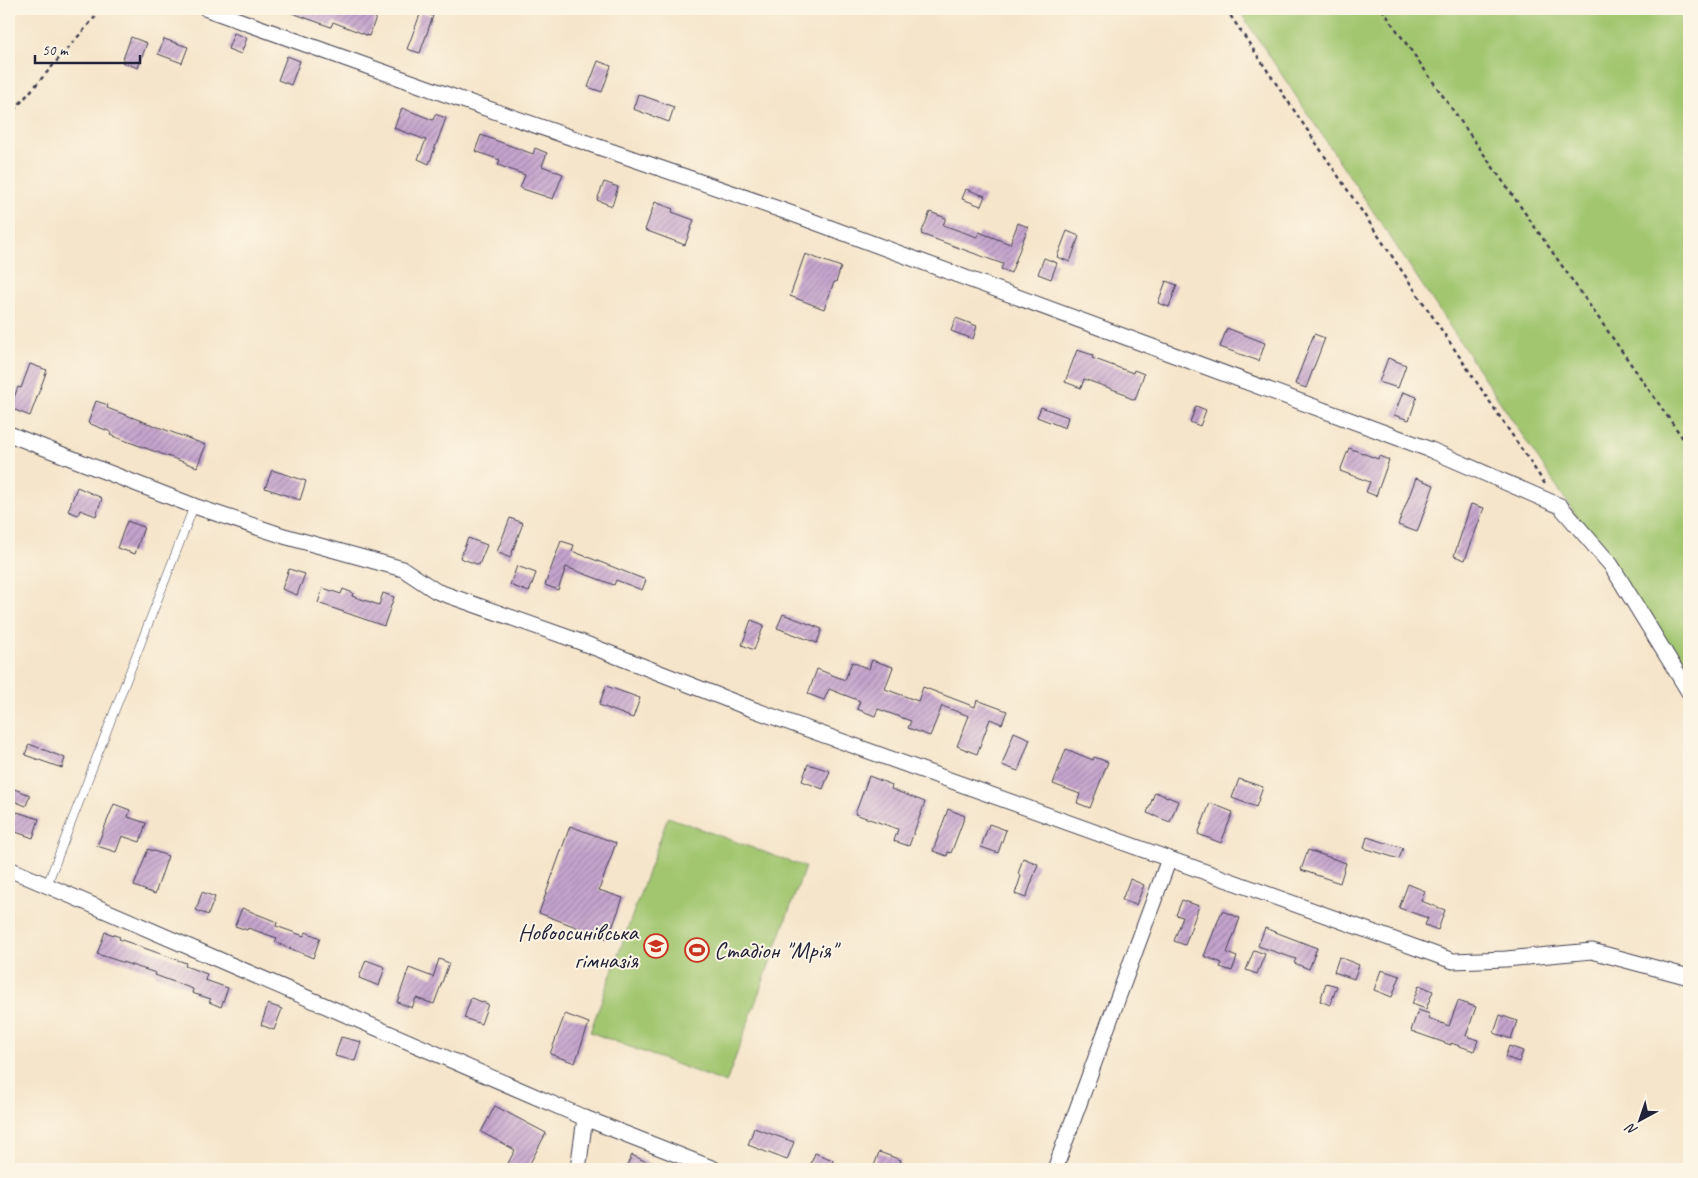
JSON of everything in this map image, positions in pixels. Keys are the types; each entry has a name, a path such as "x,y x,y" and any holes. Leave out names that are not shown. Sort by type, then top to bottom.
{"street":[{"path":"207,9 800,217 1431,450 1560,506 1611,565 1689,692"},
{"path":"9,434 194,506 284,536 404,569 436,591 578,641 752,709 1453,961 1506,959 1592,951 1689,977"},
{"path":"1055,1169 1168,859"},
{"path":"9,869 585,1118 714,1169"},
{"path":"578,1169 585,1118"}],"lane":[{"path":"47,885 194,506"}],"path":[{"path":"9,116 102,9"},
{"path":"1226,9 1560,506"},
{"path":"1382,9 1689,447"}],"green space":[{"path":"1238,9 1689,9 1689,685"},
{"name":"Стадіон \"Мрія\"","path":"668,817 805,867 726,1083 590,1032"}],"building":[{"path":"285,9 362,9 377,15 369,36 333,22 331,27"},
{"path":"421,12 433,16 420,53 407,49"},
{"path":"234,33 247,38 241,54 228,49"},
{"path":"131,37 147,43 138,68 122,62"},
{"path":"164,39 188,47 182,63 158,54"},
{"path":"287,56 300,61 291,85 278,80"},
{"path":"598,61 611,66 602,92 588,87"},
{"path":"638,94 674,107 669,122 633,109"},
{"path":"402,108 433,120 435,114 446,118 429,164 418,159 426,140 394,128"},
{"path":"481,135 533,154 535,148 547,153 542,166 563,174 553,199 520,188 525,175 498,165 500,160 475,151"},
{"path":"604,182 618,187 612,206 597,200"},
{"path":"966,189 985,196 981,206 962,199"},
{"path":"655,202 673,209 672,212 694,220 685,245 645,230"},
{"path":"930,212 946,218 943,225 977,237 979,232 1010,244 1018,223 1028,227 1011,273 1001,269 1003,264 921,234"},
{"path":"1067,231 1079,236 1070,262 1057,257"},
{"path":"805,254 841,267 824,309 790,296"},
{"path":"1044,258 1057,263 1051,279 1038,274"},
{"path":"1166,281 1177,285 1169,307 1158,303"},
{"path":"956,318 977,326 973,339 951,331"},
{"path":"1227,328 1265,343 1259,361 1220,347"},
{"path":"1314,334 1325,338 1306,388 1295,384"},
{"path":"1077,350 1093,355 1092,358 1133,373 1134,370 1144,374 1135,400 1125,396 1126,394 1084,379 1081,388 1065,382"},
{"path":"1388,358 1406,365 1398,388 1379,382"},
{"path":"30,364 47,370 30,416 10,408 18,387 21,388"},
{"path":"1403,392 1417,397 1409,420 1394,415"},
{"path":"96,401 108,405 107,408 206,445 197,467 110,435 111,432 88,423"},
{"path":"1196,406 1206,410 1200,426 1190,422"},
{"path":"1041,407 1068,417 1065,428 1037,417"},
{"path":"1349,448 1378,459 1379,456 1389,460 1376,496 1366,492 1370,482 1340,471"},
{"path":"272,470 306,481 300,500 265,488"},
{"path":"1416,478 1434,485 1417,532 1398,525"},
{"path":"77,487 102,498 96,516 80,510 78,515 68,511"},
{"path":"1471,504 1484,508 1465,560 1454,556"},
{"path":"510,518 523,523 510,558 497,552"},
{"path":"127,521 144,527 135,554 117,548"},
{"path":"468,538 487,545 479,565 460,558"},
{"path":"561,541 574,545 572,551 646,580 642,590 616,580 614,585 566,567 558,590 545,585"},
{"path":"517,566 536,573 529,592 510,585"},
{"path":"289,569 305,574 297,595 282,589"},
{"path":"323,588 341,594 343,589 353,593 352,596 379,605 383,593 394,597 384,626 318,603"},
{"path":"783,614 822,629 817,643 777,628"},
{"path":"751,620 764,625 754,650 742,645"},
{"path":"872,660 893,667 885,689 918,701 923,687 975,707 977,700 1007,711 1002,724 990,719 977,754 957,746 969,716 942,706 930,736 908,728 911,721 878,709 875,716 857,709 860,701 829,689 824,700 808,694 817,669 845,680 852,662 869,669"},
{"path":"606,686 640,698 633,718 599,705"},
{"path":"1014,732 1030,739 1018,771 1002,765"},
{"path":"29,744 65,758 62,768 25,755"},
{"path":"1066,749 1093,760 1094,757 1108,762 1090,808 1077,803 1080,794 1053,784"},
{"path":"808,764 830,771 823,789 802,781"},
{"path":"869,776 892,785 891,789 925,802 909,846 894,841 898,829 855,814"},
{"path":"1239,779 1263,787 1256,807 1232,798"},
{"path":"9,787 30,795 26,806 9,799"},
{"path":"1155,792 1178,801 1170,822 1147,813"},
{"path":"1210,803 1233,812 1221,843 1198,834"},
{"path":"114,804 130,810 128,817 146,823 140,842 122,836 116,852 97,846"},
{"path":"948,809 965,816 951,853 948,852 947,856 933,851"},
{"path":"17,812 39,819 33,838 10,830"},
{"path":"989,824 1006,830 998,853 981,847"},
{"path":"570,826 616,843 599,890 623,898 608,939 539,913"},
{"path":"1367,837 1403,848 1399,859 1364,848"},
{"path":"148,849 168,856 155,894 134,886"},
{"path":"1308,850 1346,863 1340,883 1301,870"},
{"path":"1023,858 1038,864 1026,898 1015,894 1021,876 1018,874"},
{"path":"1130,879 1144,885 1136,905 1122,900"},
{"path":"1408,884 1425,891 1421,901 1445,910 1438,930 1425,925 1428,918 1399,908"},
{"path":"202,892 215,897 208,915 196,910"},
{"path":"1182,900 1199,906 1185,945 1174,941 1183,917 1176,915"},
{"path":"242,908 277,922 276,926 304,936 306,932 320,938 313,958 275,942 277,938 248,928 247,930 235,926"},
{"path":"1222,911 1240,918 1227,953 1237,957 1232,971 1220,967 1222,963 1204,956"},
{"path":"1265,928 1317,948 1309,969 1294,963 1296,959 1258,946"},
{"path":"105,932 120,937 119,939 186,963 185,966 207,974 205,980 228,988 221,1007 209,1002 211,999 192,993 193,989 155,975 156,973 97,954"},
{"path":"1254,950 1265,954 1257,974 1246,970"},
{"path":"1339,957 1359,965 1354,979 1334,972"},
{"path":"439,959 449,963 434,1004 416,998 412,1008 397,1002 409,968 433,977"},
{"path":"366,960 385,967 379,986 359,978"},
{"path":"1381,970 1400,976 1392,997 1374,990"},
{"path":"1326,983 1337,986 1330,1005 1320,1001"},
{"path":"1419,985 1433,991 1426,1009 1412,1004"},
{"path":"471,998 488,1004 481,1024 464,1018"},
{"path":"1458,1001 1476,1007 1466,1036 1478,1040 1474,1051 1411,1031 1418,1010 1430,1014 1428,1018 1449,1026"},
{"path":"268,1004 282,1009 274,1030 261,1025"},
{"path":"565,1014 589,1023 575,1063 550,1054"},
{"path":"1500,1015 1517,1021 1511,1039 1494,1033"},
{"path":"341,1037 361,1042 355,1061 335,1056"},
{"path":"1509,1046 1523,1051 1519,1062 1505,1057"},
{"path":"495,1106 546,1133 527,1169 505,1169 515,1150 481,1132"},
{"path":"754,1128 794,1142 787,1160 748,1145"},
{"path":"879,1152 901,1160 898,1169 873,1169"},
{"path":"815,1153 833,1160 830,1169 809,1169"},
{"path":"632,1155 661,1169 625,1169"}],"place":[{"name":"Новоосинівська гімназія","path":"656,946"},
{"name":"Стадіон \"Мрія\"","path":"697,950"}]}
